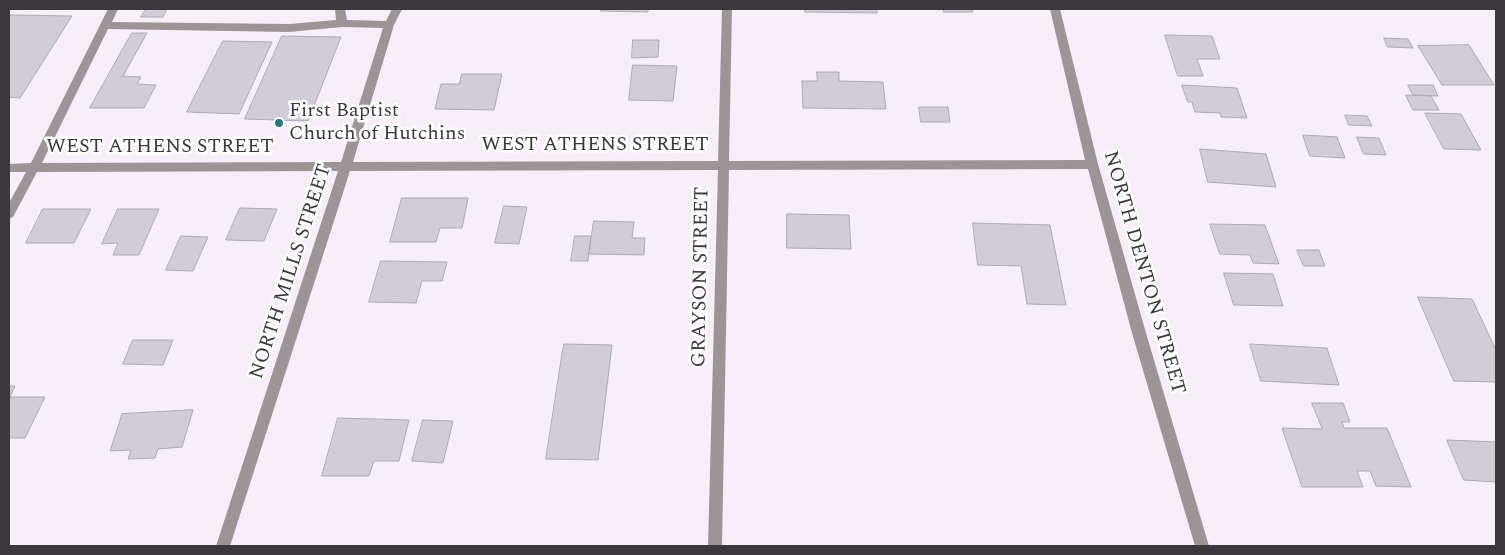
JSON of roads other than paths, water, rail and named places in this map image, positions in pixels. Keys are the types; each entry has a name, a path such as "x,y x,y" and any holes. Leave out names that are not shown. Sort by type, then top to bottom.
{"street":[{"path":"9,214 34,168 112,9"},
{"path":"340,9 342,23"},
{"name":"NORTH MILLS STREET","path":"223,546 346,165 389,25 397,9"},
{"name":"GRAYSON STREET","path":"715,546 722,165 727,9"},
{"name":"NORTH DENTON STREET","path":"1055,9 1092,164 1139,333 1202,546"},
{"path":"104,25 289,28 342,23 389,25"},
{"name":"WEST ATHENS STREET","path":"9,168 346,165 1092,164"}],"place":[{"name":"First Baptist Church of Hutchins","path":"279,123"}]}
